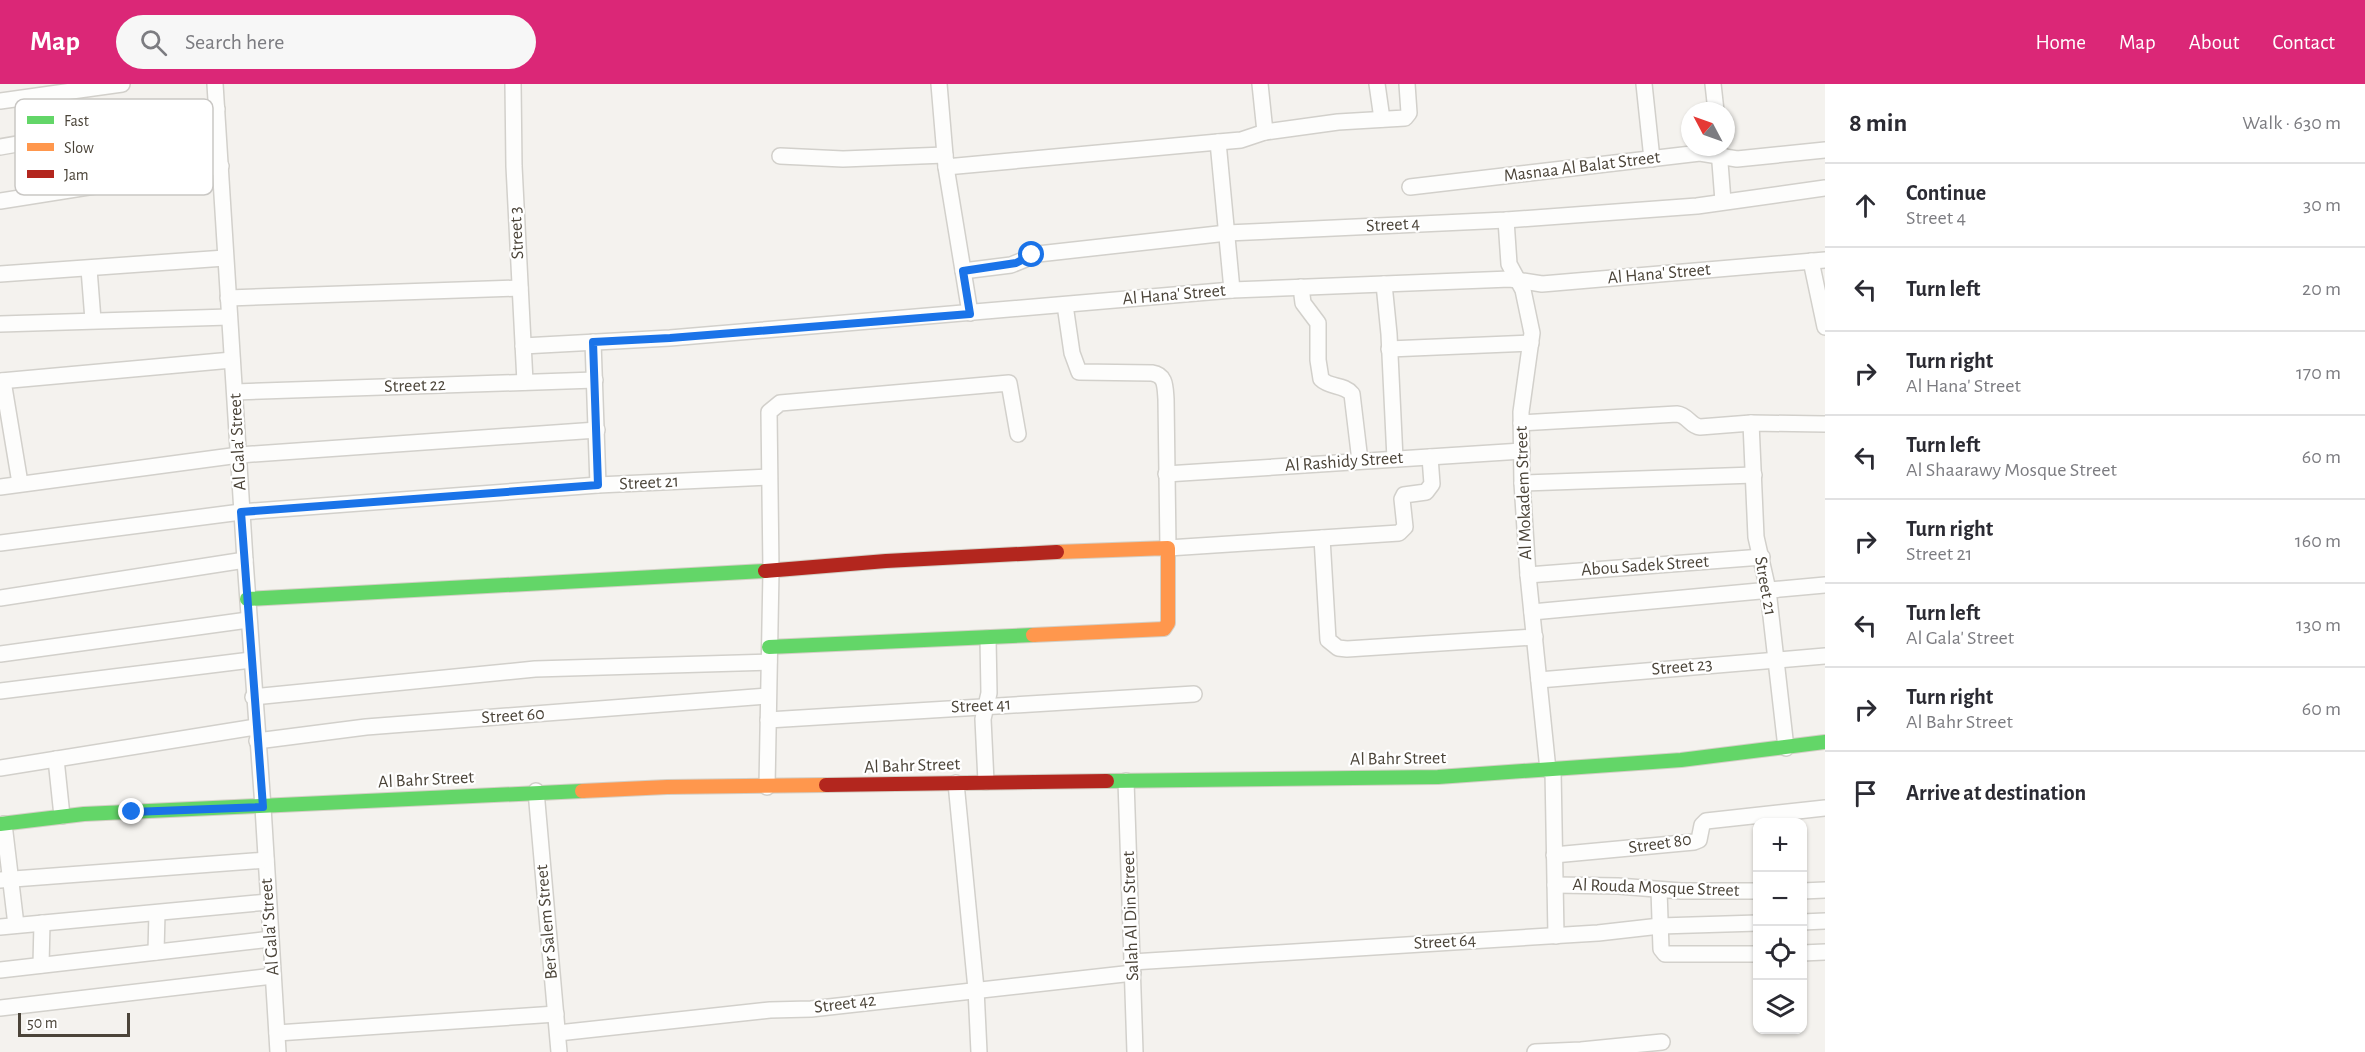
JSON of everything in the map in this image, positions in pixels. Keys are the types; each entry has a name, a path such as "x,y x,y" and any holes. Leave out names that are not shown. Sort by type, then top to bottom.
{"street":[{"path":"20,99 122,84"},
{"name":"Al Gala' Street","path":"215,84 244,560 279,1052"},
{"name":"Street 3","path":"513,84 514,166 525,382"},
{"path":"939,84 945,161 970,314"},
{"path":"1260,84 1264,132"},
{"path":"1377,84 1382,119"},
{"path":"780,156 945,161 1241,140 1264,132 1338,122 1403,118 1408,115 1407,84"},
{"path":"1644,84 1652,159"},
{"path":"1713,84 1715,102"},
{"path":"0,102 15,100"},
{"path":"213,110 217,109"},
{"path":"1218,142 1232,290"},
{"path":"0,147 15,144"},
{"name":"Masnaa Al Balat Street","path":"1729,156 1737,159 1825,150"},
{"name":"Masnaa Al Balat Street","path":"1410,187 1681,156"},
{"path":"1719,156 1723,201"},
{"path":"213,167 221,166"},
{"name":"Street 4","path":"963,271 1016,263 1038,254 1227,233 1506,220 1697,206 1825,188"},
{"path":"0,201 38,195"},
{"name":"Al Mokadem Street","path":"1506,220 1509,264 1523,290 1532,333 1522,399 1522,483 1528,575 1550,770 1556,936"},
{"path":"0,274 225,258"},
{"path":"1818,261 1825,327"},
{"name":"Al Hana' Street","path":"523,346 670,338 1232,290 1518,280 1542,284 1818,261"},
{"path":"88,269 93,320"},
{"path":"1384,284 1395,459"},
{"path":"1301,287 1303,303 1318,323 1320,379 1329,385 1349,389 1352,394 1360,461"},
{"path":"228,298 520,288"},
{"path":"254,697 535,669 769,655 988,638 1164,629 1168,623 1168,548 1166,399 1163,380 1159,375 1152,373 1079,372 1071,353 1065,305"},
{"path":"0,324 229,317"},
{"path":"593,342 598,485"},
{"path":"1389,349 1530,343"},
{"path":"20,483 2,381 232,360"},
{"name":"Street 22","path":"235,392 595,380"},
{"path":"767,787 771,572 769,412 780,403 1008,383 1018,434"},
{"path":"1521,423 1677,414 1685,416 1700,427 1751,423 1825,423"},
{"name":"Street 21","path":"1751,423 1756,537 1768,590 1786,748"},
{"path":"0,487 239,455 597,430"},
{"name":"Al Rashidy Street","path":"1166,474 1522,451"},
{"path":"247,599 771,572 933,558 1168,548 1400,533 1405,527 1402,499 1404,495 1426,492 1432,484 1430,457"},
{"path":"1522,483 1754,475"},
{"name":"Street 21","path":"0,543 241,512 598,485 770,477"},
{"path":"1322,538 1328,640 1338,648 1535,637"},
{"name":"Abou Sadek Street","path":"1528,575 1762,557"},
{"path":"0,598 244,560"},
{"path":"1532,612 1825,585"},
{"path":"0,654 248,620"},
{"path":"986,782 983,719 989,693 988,638"},
{"name":"Street 23","path":"1539,680 1775,658 1825,656"},
{"path":"0,692 251,660"},
{"name":"Street 41","path":"768,720 1194,694"},
{"name":"Street 60","path":"0,768 257,734 768,696"},
{"name":"Al Bahr Street","path":"2,824 62,816 536,791 986,782 1384,779 1550,770 1786,748 1825,742"},
{"path":"56,759 62,816"},
{"name":"Salah Al Din Street","path":"1126,781 1135,1052"},
{"path":"956,783 976,989 979,1052"},
{"name":"Ber Salem Street","path":"536,791 560,1052"},
{"name":"Street 80","path":"1554,855 1694,842 1699,840 1701,827 1706,821 1825,808"},
{"path":"2,824 5,879 16,926"},
{"path":"5,879 266,860"},
{"name":"Al Rouda Mosque Street","path":"1555,885 1618,886 1659,890 1753,891"},
{"path":"1659,890 1662,953 1668,956 1753,954"},
{"path":"1807,891 1825,890"},
{"path":"0,927 268,902"},
{"path":"156,952 157,913"},
{"path":"1807,922 1825,921"},
{"path":"41,965 42,923"},
{"name":"Street 64","path":"1132,967 1556,936 1660,926 1753,923"},
{"path":"0,970 271,939"},
{"path":"1807,953 1825,952"},
{"name":"Street 42","path":"558,1033 770,1010 811,1009 1132,967"},
{"path":"0,1008 273,976"},
{"path":"277,1033 556,1014"},
{"path":"1535,1052 1662,1042"}],"traffic: fast":[{"path":"247,599 765,571"},
{"path":"769,647 1033,635"},
{"path":"1107,781 1438,777 1681,760 1825,742"},
{"path":"0,824 84,814 582,791"}],"traffic: slow":[{"path":"1033,635 1164,629 1168,623 1168,548 1057,552"},
{"path":"582,791 667,787 826,785"}],"traffic: jam":[{"path":"765,571 886,561 1057,552"},
{"path":"826,785 1107,781"}],"route":[{"path":"132,812 263,807 241,512 598,485 593,342 970,314 963,271 1016,263 1032,255"}]}
